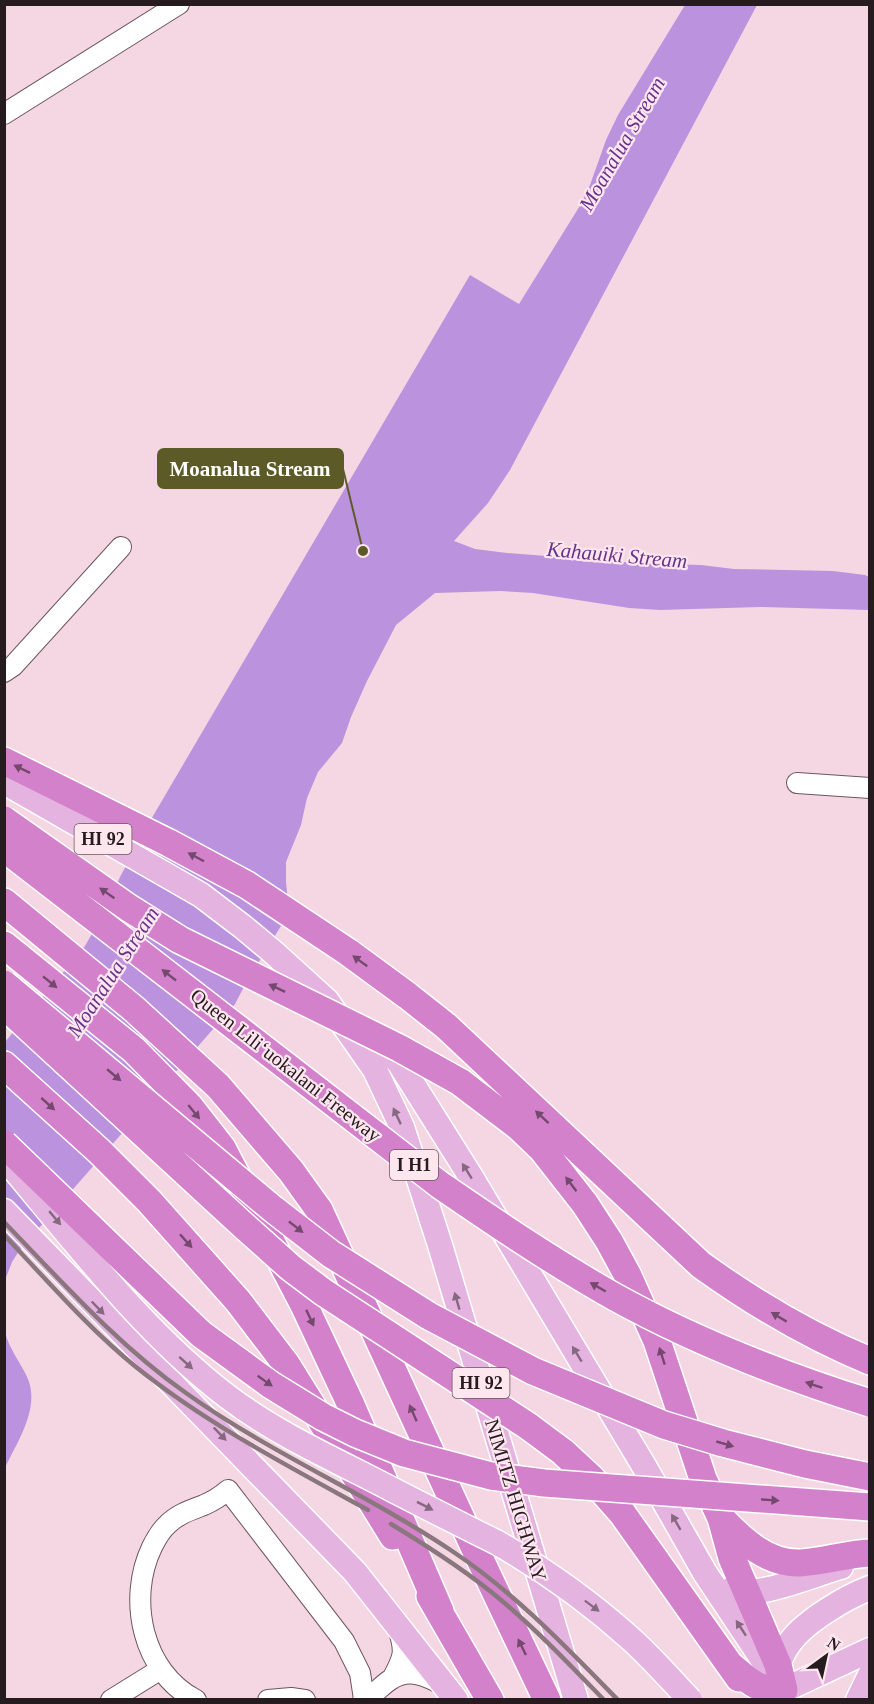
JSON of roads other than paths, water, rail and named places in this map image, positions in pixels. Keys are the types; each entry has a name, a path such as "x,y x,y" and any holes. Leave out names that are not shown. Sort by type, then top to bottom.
{"highway":[{"path":"4,761 169,843 247,885 348,952 446,1026 701,1264 741,1294 789,1323 870,1361"},
{"path":"4,820 129,908 180,940 399,1048 460,1082 519,1127 542,1149 585,1204 609,1241 628,1276 657,1341 703,1479 721,1518 732,1558 747,1593 774,1689 760,1688 730,1665 622,1513 592,1479 563,1452 528,1426 323,1292 291,1268 4,1005"},
{"name":"Queen Liliʻuokalani Freeway","path":"4,848 440,1185 509,1233 615,1297 664,1322 759,1365 870,1403"},
{"path":"4,902 134,1009 218,1086 291,1171 319,1210 547,1700"},
{"path":"4,945 134,1050 190,1107 222,1148 304,1305 342,1385 440,1611"},
{"path":"4,984 273,1209 331,1254 429,1316 533,1371 664,1425 795,1462 870,1477"},
{"path":"4,1065 99,1151 149,1201 238,1301 286,1364 440,1611 490,1700"},
{"path":"4,1144 201,1334 271,1386 355,1433 404,1453 491,1476 544,1483 870,1507"},
{"path":"721,1518 741,1539 760,1552 788,1563 870,1553"}],"main road":[{"name":"NIMITZ HIGHWAY","path":"4,782 201,895 273,952 327,1001 375,1070 402,1127 433,1224 576,1700"},
{"path":"201,895 280,940 312,966 400,1064 471,1177 644,1466 774,1689"},
{"path":"4,1157 142,1319 184,1362 230,1398 276,1429 525,1558 596,1609 633,1641 690,1700"},
{"path":"4,1211 355,1572 450,1693"},
{"path":"705,1573 720,1586 747,1593 870,1560"},
{"path":"774,1689 791,1640 799,1631 826,1611 870,1588"},
{"path":"774,1689 870,1650"},
{"path":"858,1700 870,1675"}],"street":[{"path":"4,114 179,4"},
{"path":"4,672 13,666 121,547"},
{"path":"798,783 870,788"},
{"path":"196,1700 176,1686 161,1670 152,1652 142,1628 140,1611 143,1575 147,1557 166,1525 179,1515 207,1504 228,1490 344,1641 360,1673 363,1699 371,1696 392,1679 408,1673 427,1676 450,1693"},
{"path":"392,1679 402,1661 404,1645 398,1628"},
{"path":"111,1700 161,1670"},
{"path":"268,1700 291,1698 304,1700"}],"water":[{"path":"685,5 757,5 510,470 488,503 454,541 475,549 507,553 636,563 701,565 734,569 833,571 865,575 869,577 869,610 760,607 660,610 629,608 533,593 500,591 435,593 396,625 367,681 342,743 318,772 286,862 289,913 235,1004 19,1251 5,1280 5,1042 85,946 153,816 470,275 519,304 581,204 618,115"},
{"path":"5,1332 28,1379 31,1402 26,1425 5,1468"}],"railway":[{"path":"4,1222 91,1312 161,1374 218,1415 420,1530 475,1567 539,1621 618,1700"},
{"path":"4,1235 101,1336 163,1388 220,1426 368,1510"},
{"path":"391,1524 448,1560 501,1600 541,1636 604,1700"}],"place":[{"name":"Moanalua Stream","path":"363,551"}],"water label":[{"name":"Kahauiki Stream","path":"617,555"}]}
